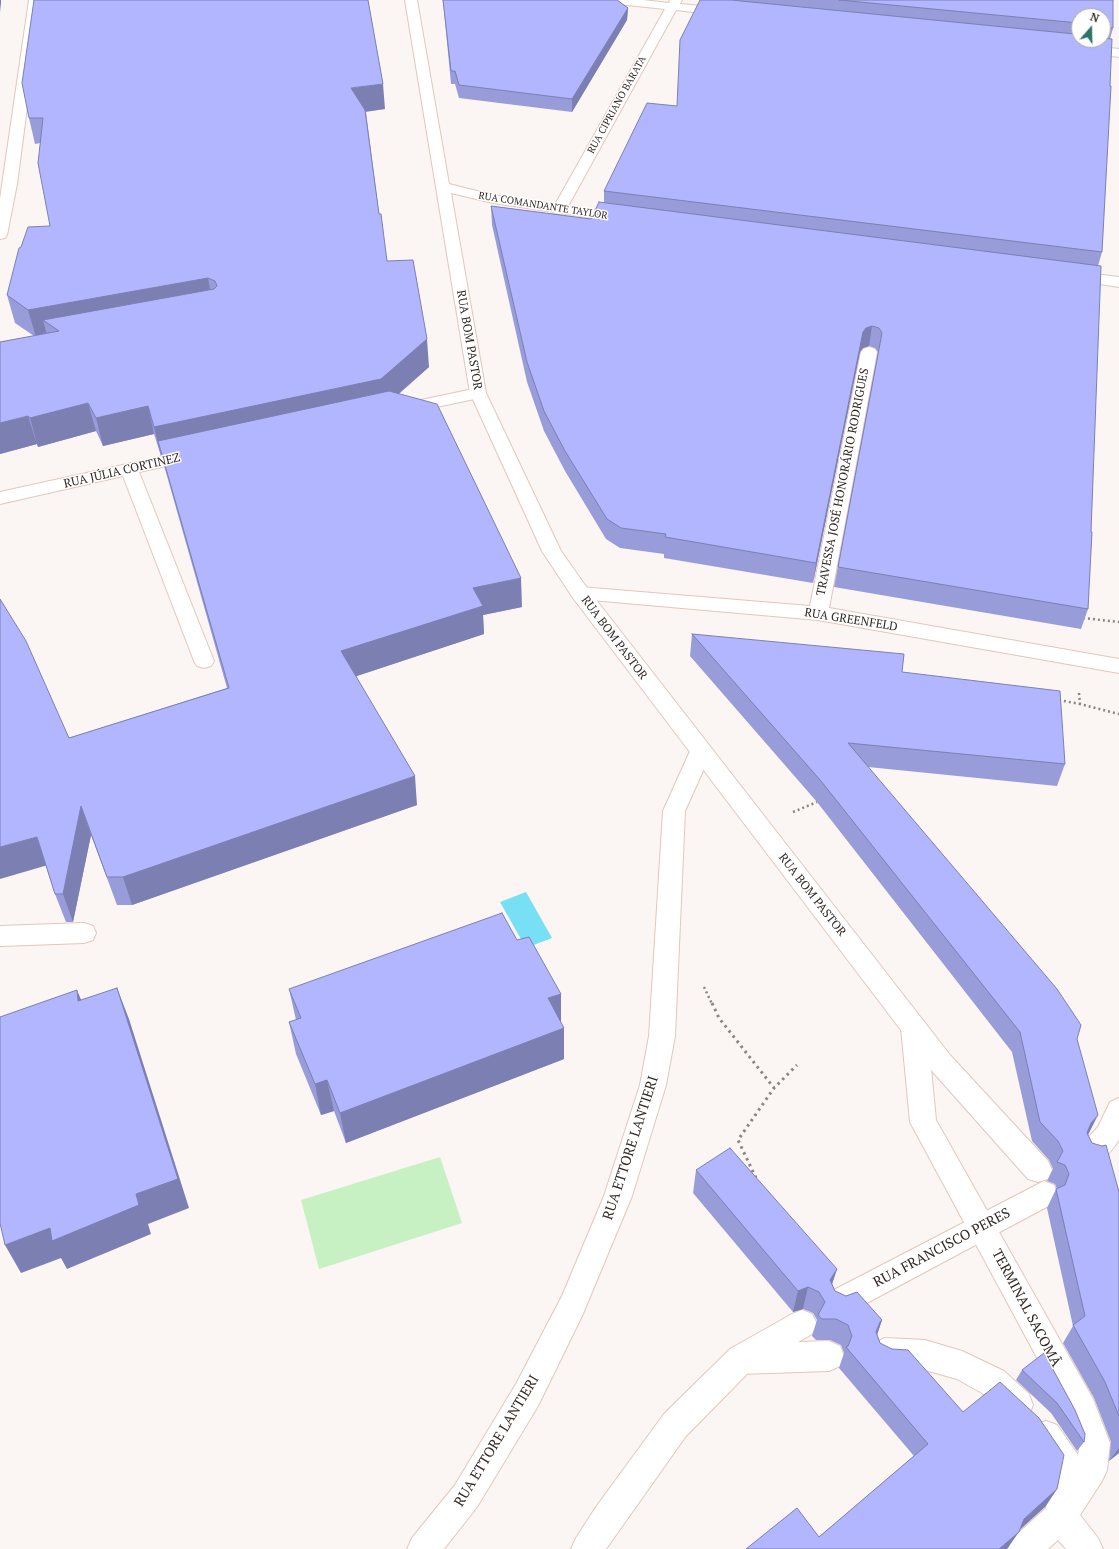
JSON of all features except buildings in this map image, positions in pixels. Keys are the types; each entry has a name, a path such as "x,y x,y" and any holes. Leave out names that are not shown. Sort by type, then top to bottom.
{"street":[{"path":"0,234 5,190 35,0"},
{"name":"RUA BOM PASTOR","path":"412,0 478,393 552,551 580,593 940,1063 1041,1182"},
{"path":"608,0 674,3 741,13"},
{"name":"RUA CIPRIANO BARATA","path":"559,210 674,3"},
{"path":"1119,46 1092,43 1071,46 1119,53"},
{"name":"RUA COMANDANTE TAYLOR","path":"443,187 493,199 559,210 638,220"},
{"path":"1060,275 1119,282"},
{"name":"TRAVESSA JOSÉ HONORÁRIO RODRIGUES","path":"818,613 869,352"},
{"path":"390,412 478,393"},
{"name":"RUA JÚLIA CORTINEZ","path":"0,498 204,452"},
{"path":"129,469 204,661"},
{"name":"RUA GREENFELD","path":"580,593 818,613 1119,666"},
{"name":"RUA ETTORE LANTIERI","path":"423,1549 466,1496 527,1395 572,1306 618,1196 653,1085 662,1036 674,811 701,751"},
{"path":"0,936 84,933"},
{"name":"TERMINAL SACOMÃ","path":"914,1028 924,1122 1082,1410 1095,1443 1091,1470 1060,1517 1024,1549"},
{"path":"1093,1152 1108,1135 1119,1110"},
{"name":"RUA FRANCISCO PERES","path":"840,1302 982,1227 1041,1182"},
{"path":"587,1549 607,1518 675,1425 741,1360 802,1324"},
{"path":"885,1353 925,1355 962,1366 994,1382 1039,1425 1068,1470 1060,1517 1087,1549"},
{"path":"741,1360 829,1356"}],"path":[{"path":"1083,617 1119,622"},
{"path":"1058,700 1080,704"},
{"path":"792,812 817,802"},
{"path":"703,986 719,1018 774,1088"},
{"path":"757,1180 738,1140 774,1088 797,1065"}],"green space":[{"path":"440,1157 462,1223 319,1269 301,1200"}],"water":[{"path":"526,892 552,938 526,948 500,902"}]}
